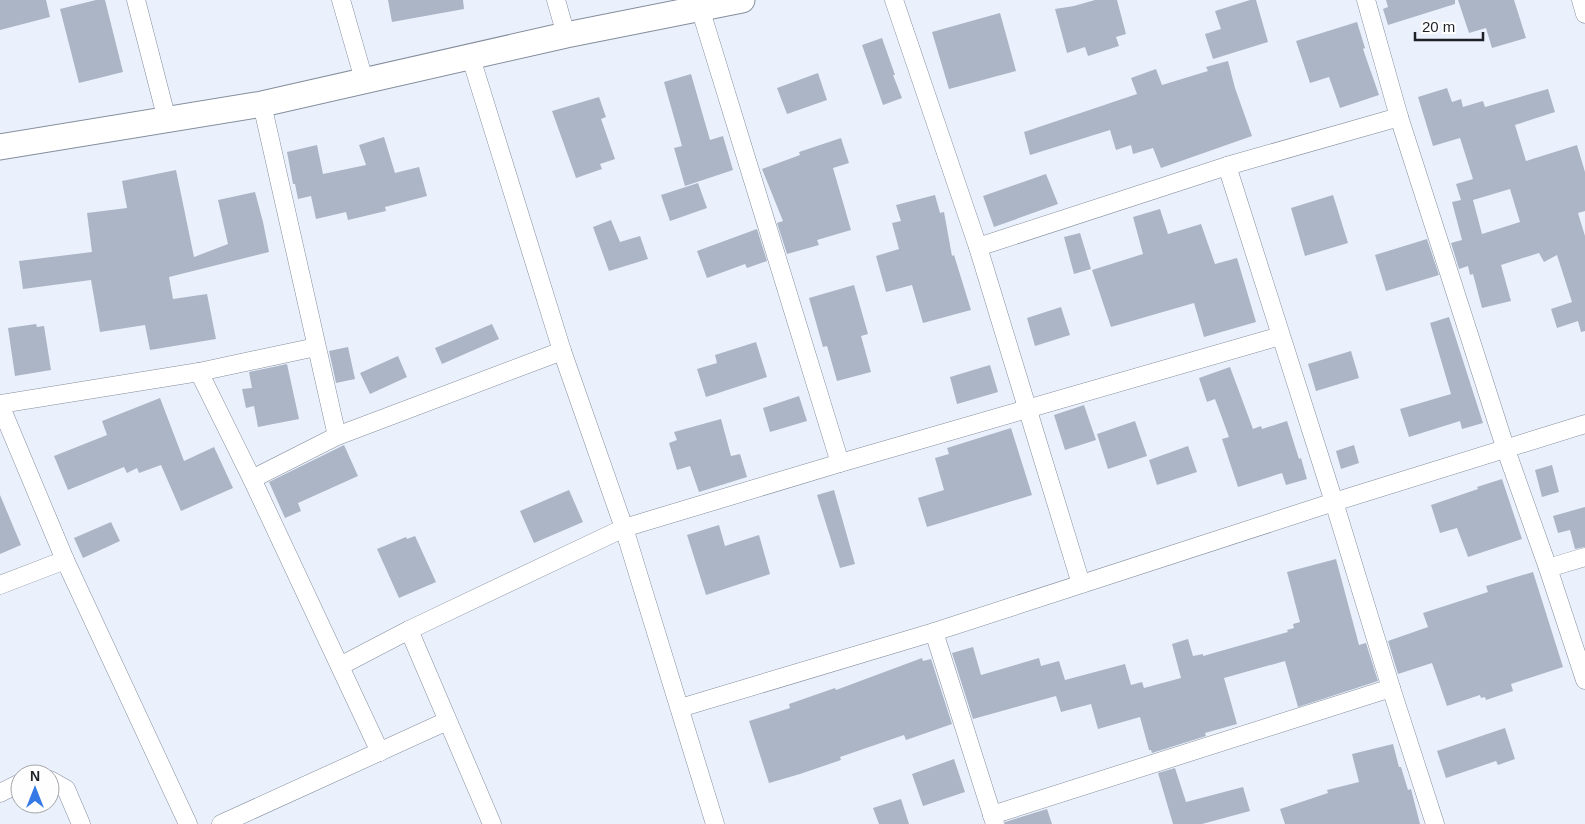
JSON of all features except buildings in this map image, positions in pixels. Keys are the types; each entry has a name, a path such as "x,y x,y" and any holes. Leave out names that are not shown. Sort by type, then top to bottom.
{"street":[{"path":"136,0 167,120"},
{"path":"340,0 364,80"},
{"path":"556,0 566,35"},
{"path":"894,0 978,247 1029,408 1081,584"},
{"path":"1366,0 1399,117 1506,450 1585,680"},
{"path":"1581,0 1585,14"},
{"path":"1,143 167,120 262,104 566,35 731,1"},
{"path":"700,8 840,463"},
{"path":"471,58 562,351 624,528 715,824"},
{"path":"262,104 337,436"},
{"path":"978,247 1227,166 1399,117"},
{"path":"1227,166 1435,824"},
{"path":"340,666 409,630 624,528 840,463 1280,336"},
{"path":"188,824 65,560 0,404 199,372 316,347"},
{"path":"252,479 337,436 562,351"},
{"path":"199,372 252,479 380,752"},
{"path":"680,708 934,632 1334,502 1585,424"},
{"path":"1548,568 1585,557"},
{"path":"0,585 65,560"},
{"path":"409,630 492,824"},
{"path":"934,632 993,819 1391,688"},
{"path":"221,824 448,721"},
{"path":"60,786 66,789 81,824"}]}
